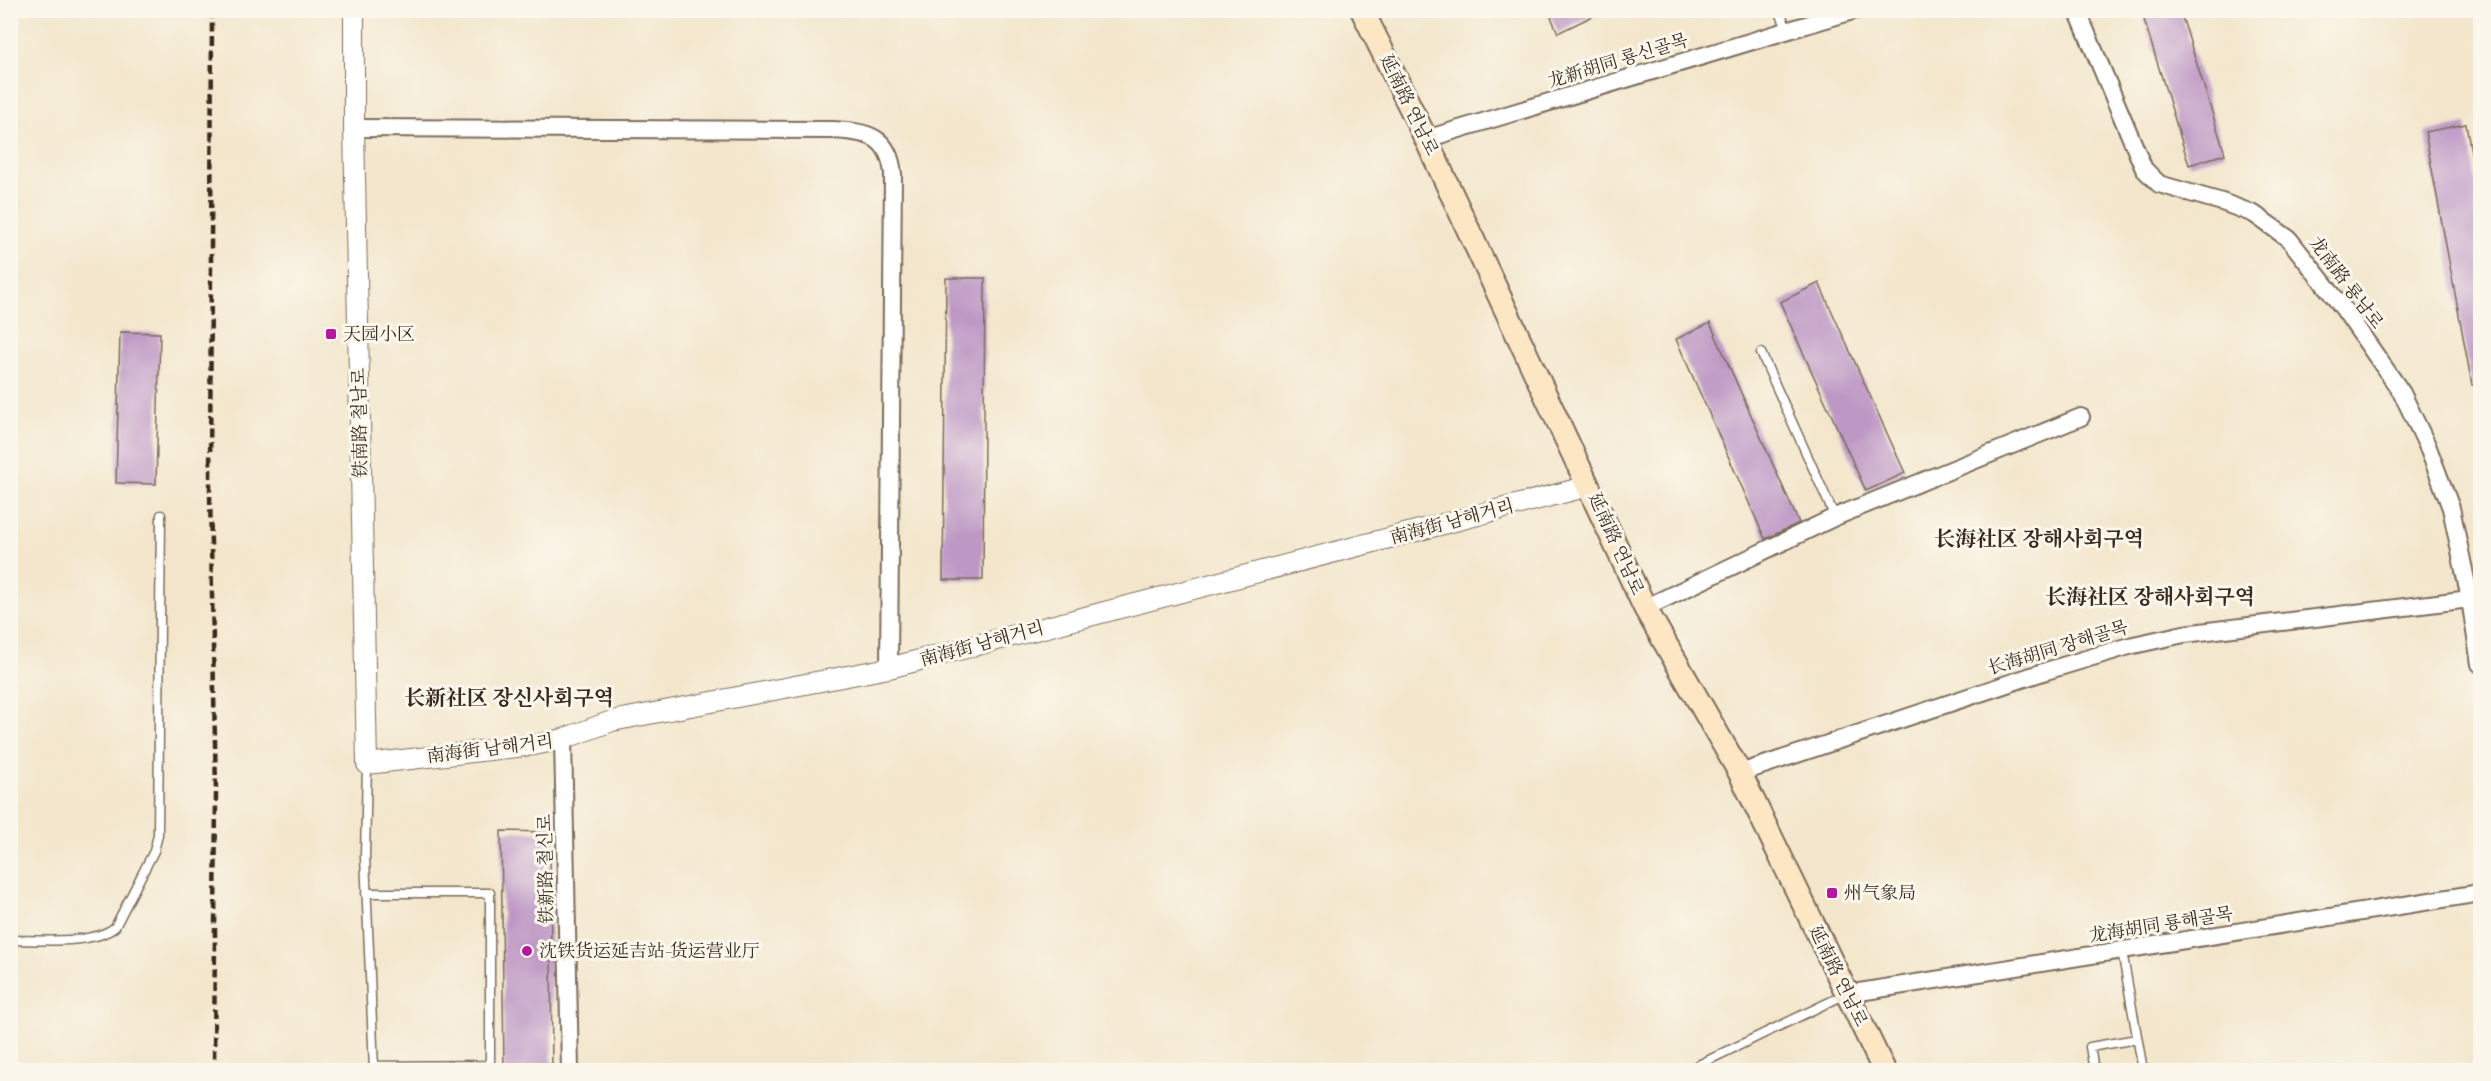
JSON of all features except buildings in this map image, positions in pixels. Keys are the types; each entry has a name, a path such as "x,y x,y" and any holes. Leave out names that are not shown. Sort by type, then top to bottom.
{"main road":[{"name":"延南路 연남로","path":"1362,10 1426,139 1645,608 1740,773 1884,1071"}],"street":[{"name":"铁南路 철남로","path":"354,10 354,128 367,764"},
{"name":"龙新胡同 룡신골목","path":"1426,139 1856,10"},
{"name":"龙南路 룡남로","path":"2077,10 2144,169 2159,184 2222,202 2254,214 2289,239 2343,308 2402,393 2427,445 2451,508 2481,664"},
{"path":"354,128 833,130 855,131 872,135 885,147 892,159 893,174 889,668"},
{"path":"1645,608 1835,517 2081,417"},
{"name":"南海街 남해거리","path":"367,764 534,745 562,739 612,721 889,668 1589,486"},
{"name":"长海胡同 장해골목","path":"1740,773 2046,671 2129,646 2184,634 2470,599"},
{"name":"铁新路 철신로","path":"562,739 570,1071"},
{"name":"龙海胡同 룡해골목","path":"1847,994 2481,893"}],"lane":[{"path":"1779,10 1788,31"},
{"path":"1761,353 1835,517"},
{"path":"10,940 58,940 108,933 115,927 154,850 158,835 161,514"},
{"path":"366,893 490,893 490,1065 374,1068 366,893 365,857 367,764"},
{"path":"2122,951 2143,1071"},
{"path":"1688,1071 1847,994"},
{"path":"2094,1071 2090,1047 2137,1039"}],"railway":[{"path":"212,10 210,495 216,791 214,1070"}],"place":[{"name":"天园小区","path":"331,334"},
{"name":"州气象局","path":"1832,893"},
{"name":"沈铁货运延吉站-货运营业厅","path":"527,951"}],"district":[{"name":"长海社区 장해사회구역","path":"2039,539"},
{"name":"长海社区 장해사회구역","path":"2150,597"},
{"name":"长新社区 장신사회구역","path":"509,698"}]}
